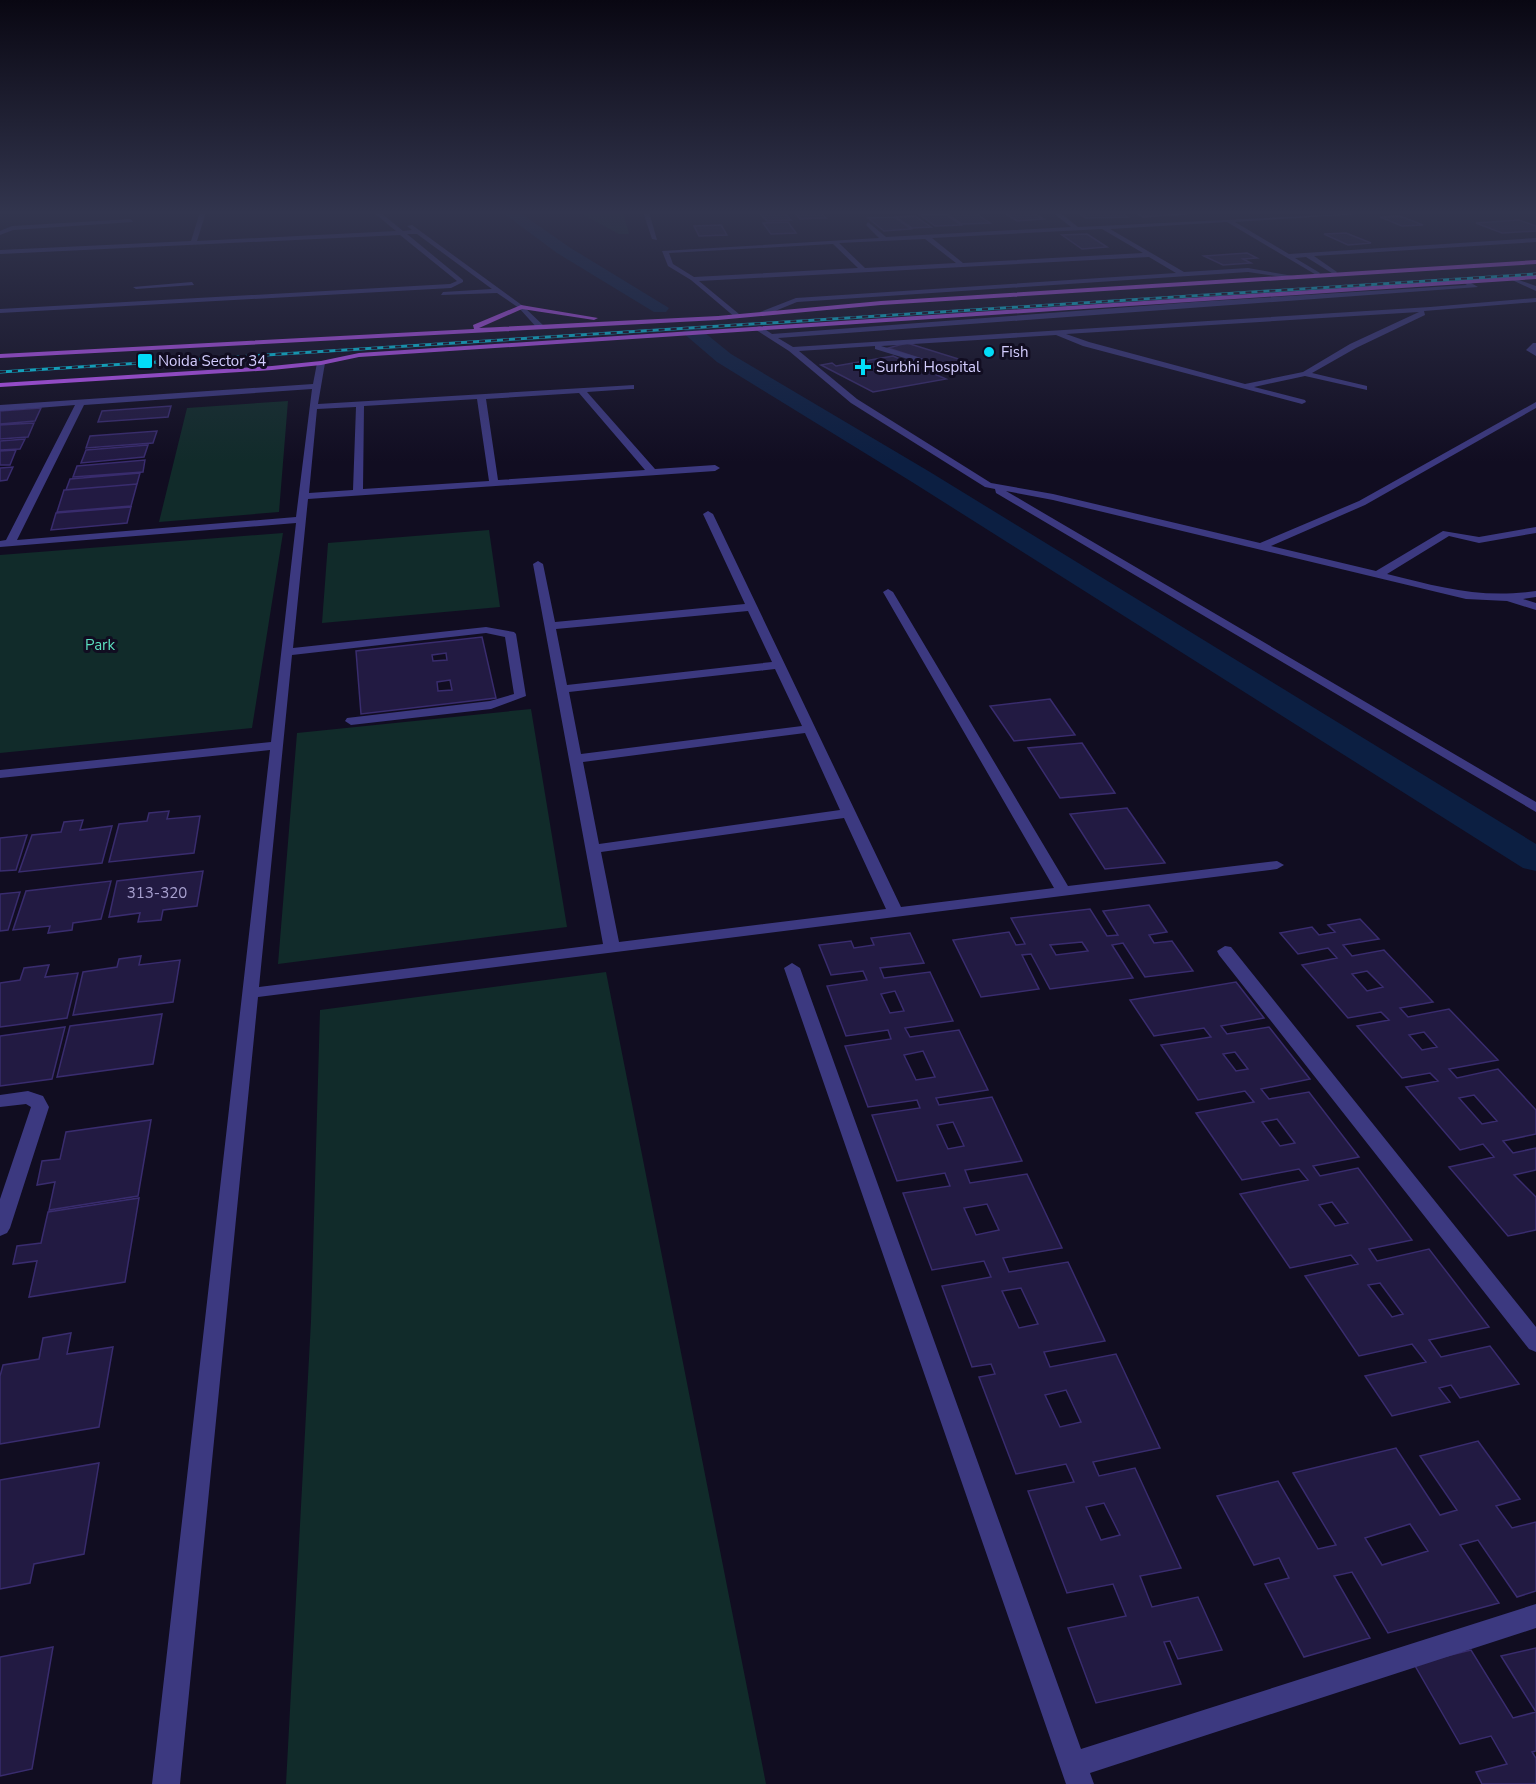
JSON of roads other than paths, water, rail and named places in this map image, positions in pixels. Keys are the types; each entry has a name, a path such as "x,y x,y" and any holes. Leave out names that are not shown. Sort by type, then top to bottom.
{"main road":[{"path":"0,356 718,318 881,303 1000,295"},
{"path":"0,385 321,363 359,355 1244,295"},
{"path":"989,296 971,303 978,307 1017,310"},
{"path":"881,303 912,309 911,314 901,318"},
{"path":"462,332 520,307 634,322"}],"street":[{"path":"160,302 162,295"},
{"path":"0,311 283,295"},
{"path":"0,318 419,295"},
{"path":"503,295 520,307 541,327"},
{"path":"712,295 736,316"},
{"path":"763,314 796,300 864,295"},
{"path":"771,336 1334,295"},
{"path":"1445,295 1464,305"},
{"path":"1291,298 1314,314"},
{"path":"792,349 1314,314 1430,309 1536,300"},
{"path":"1166,307 1188,322"},
{"path":"1244,386 1305,374 1353,346 1430,309"},
{"path":"1090,313 1113,328"},
{"path":"1013,319 1034,333"},
{"path":"941,324 965,337"},
{"path":"757,328 792,349 854,400 988,485 1536,808"},
{"path":"872,329 890,342"},
{"path":"1054,332 1086,344 1302,402"},
{"path":"869,344 947,369"},
{"path":"1536,345 1530,350 1536,354"},
{"path":"166,1784 287,651 316,386 321,363"},
{"path":"1305,374 1364,388"},
{"path":"0,408 316,386"},
{"path":"314,406 631,387"},
{"path":"581,390 652,472"},
{"path":"481,396 494,483"},
{"path":"5,544 81,402"},
{"path":"358,493 360,404"},
{"path":"1258,548 1362,503 1536,405"},
{"path":"304,496 715,468"},
{"path":"988,485 1053,497 1258,548 1466,596 1508,598 1536,594"},
{"path":"708,514 896,913"},
{"path":"5,544 302,520"},
{"path":"1377,575 1447,533 1479,540 1536,530"},
{"path":"538,564 612,948"},
{"path":"888,592 1064,892"},
{"path":"1508,598 1536,607"},
{"path":"550,626 752,607"},
{"path":"287,651 486,630 510,634 520,696 491,705 351,722"},
{"path":"562,689 779,665"},
{"path":"576,759 809,729"},
{"path":"0,774 278,745"},
{"path":"593,849 848,813"},
{"path":"251,993 1276,865"},
{"path":"1225,951 1536,1343"},
{"path":"792,968 1077,1774 1536,1616"},
{"path":"0,1101 28,1097 37,1101 40,1107 0,1228"}],"waterway":[{"path":"639,295 660,308"},
{"path":"692,332 724,358 921,477 1536,860"}],"railway":[{"path":"0,372 1203,295"}],"place":[{"name":"Fish","path":"989,352"},
{"name":"Noida Sector 34","path":"145,361"},
{"name":"Surbhi Hospital","path":"863,367"}],"park label":[{"name":"Park","path":"100,645"}]}
